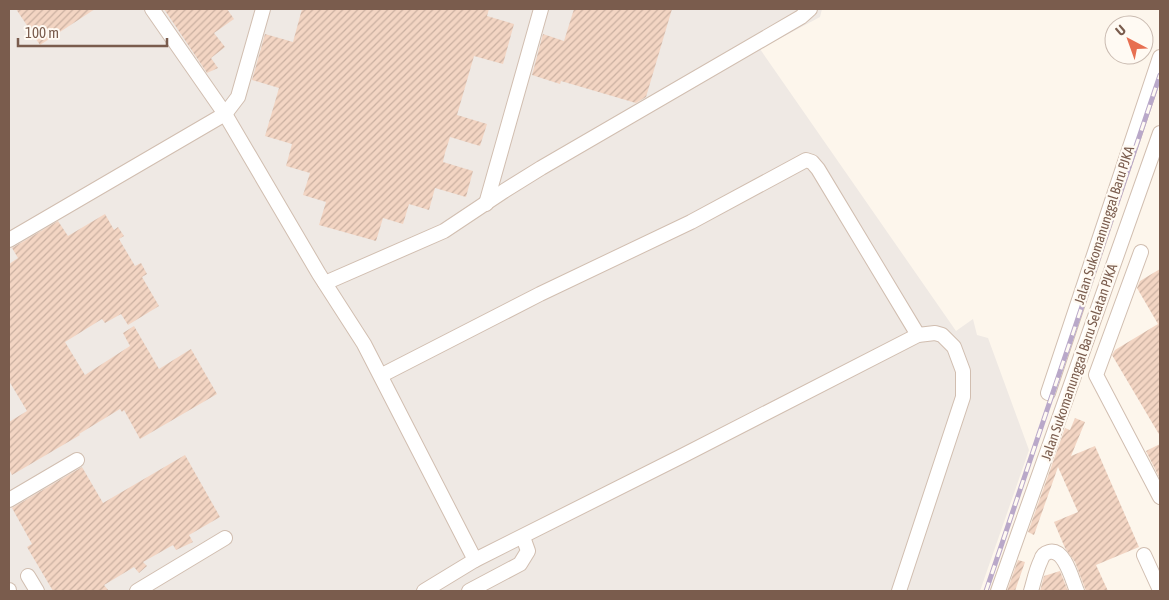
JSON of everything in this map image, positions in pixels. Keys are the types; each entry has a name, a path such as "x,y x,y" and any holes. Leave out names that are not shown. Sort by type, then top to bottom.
{"street":[{"path":"152,9 226,114 325,283 364,344 382,375 475,560"},
{"path":"9,240 226,114 238,98 263,9"},
{"path":"486,204 541,9"},
{"path":"325,283 444,231 541,168 801,17 810,9"},
{"name":"Jalan Sukomanunggal Baru PJKA","path":"1048,393 1160,57"},
{"name":"Jalan Sukomanunggal Baru Selatan PJKA","path":"998,591 1160,133"},
{"path":"382,375 540,294 692,222 806,160 812,162 818,169 918,335"},
{"path":"1141,252 1096,375 1160,497"},
{"path":"424,591 475,560 918,335 935,333 942,335 954,347 963,372 963,397 899,591"},
{"path":"9,500 77,460"},
{"path":"469,591 520,564 528,552 523,537"},
{"path":"137,591 225,538"},
{"path":"1031,591 1044,554 1056,552 1062,556 1077,591"},
{"path":"1144,555 1160,590"},
{"path":"28,576 37,591"}],"shaded area":[{"path":"9,9 822,9 820,17 760,49 956,331 973,319 977,335 988,338 1029,450 980,591 9,591"}],"building":[{"path":"16,9 95,9 40,45"},
{"path":"164,9 227,9 234,19 214,33 225,47 211,58 218,68 207,73"},
{"path":"302,9 489,9 487,16 514,24 503,64 474,56 457,115 487,124 480,146 450,137 445,153 443,162 473,171 466,197 435,188 429,210 409,204 403,224 383,218 376,241 319,225 326,202 303,195 310,173 286,166 292,144 265,136 279,88 252,80 265,34 293,42"},
{"path":"574,9 672,9 646,97 636,103 561,81 560,84 532,75 543,34 564,41"},
{"path":"105,214 114,230 118,227 124,236 119,239 135,266 141,263 147,274 142,277 159,306 128,325 121,314 105,323 102,319 65,342 85,375 130,346 123,333 134,326 159,369 191,349 217,394 140,439 124,410 122,412 120,409 12,475 9,469 9,422 27,411 9,381 9,264 18,258 12,248 58,221 68,236"},
{"path":"1160,269 1160,436 1112,355 1115,350 1158,324 1137,288 1140,281"},
{"path":"1075,418 1085,422 1071,456 1095,446 1139,547 1096,565 1108,591 1086,591 1075,562 1065,548 1054,522 1078,512 1058,467 1034,535 1028,532 1065,428 1070,430"},
{"path":"1160,444 1160,479 1146,451"},
{"path":"185,455 220,517 189,535 193,542 176,550 173,545 143,562 147,566 139,573 134,567 104,585 109,591 53,591 27,547 32,544 12,508 82,467 103,503"},
{"path":"1018,560 1025,562 1015,591 1007,591"},
{"path":"1060,571 1068,591 1040,591 1044,576"}],"railway":[{"path":"986,591 1160,75"}]}
